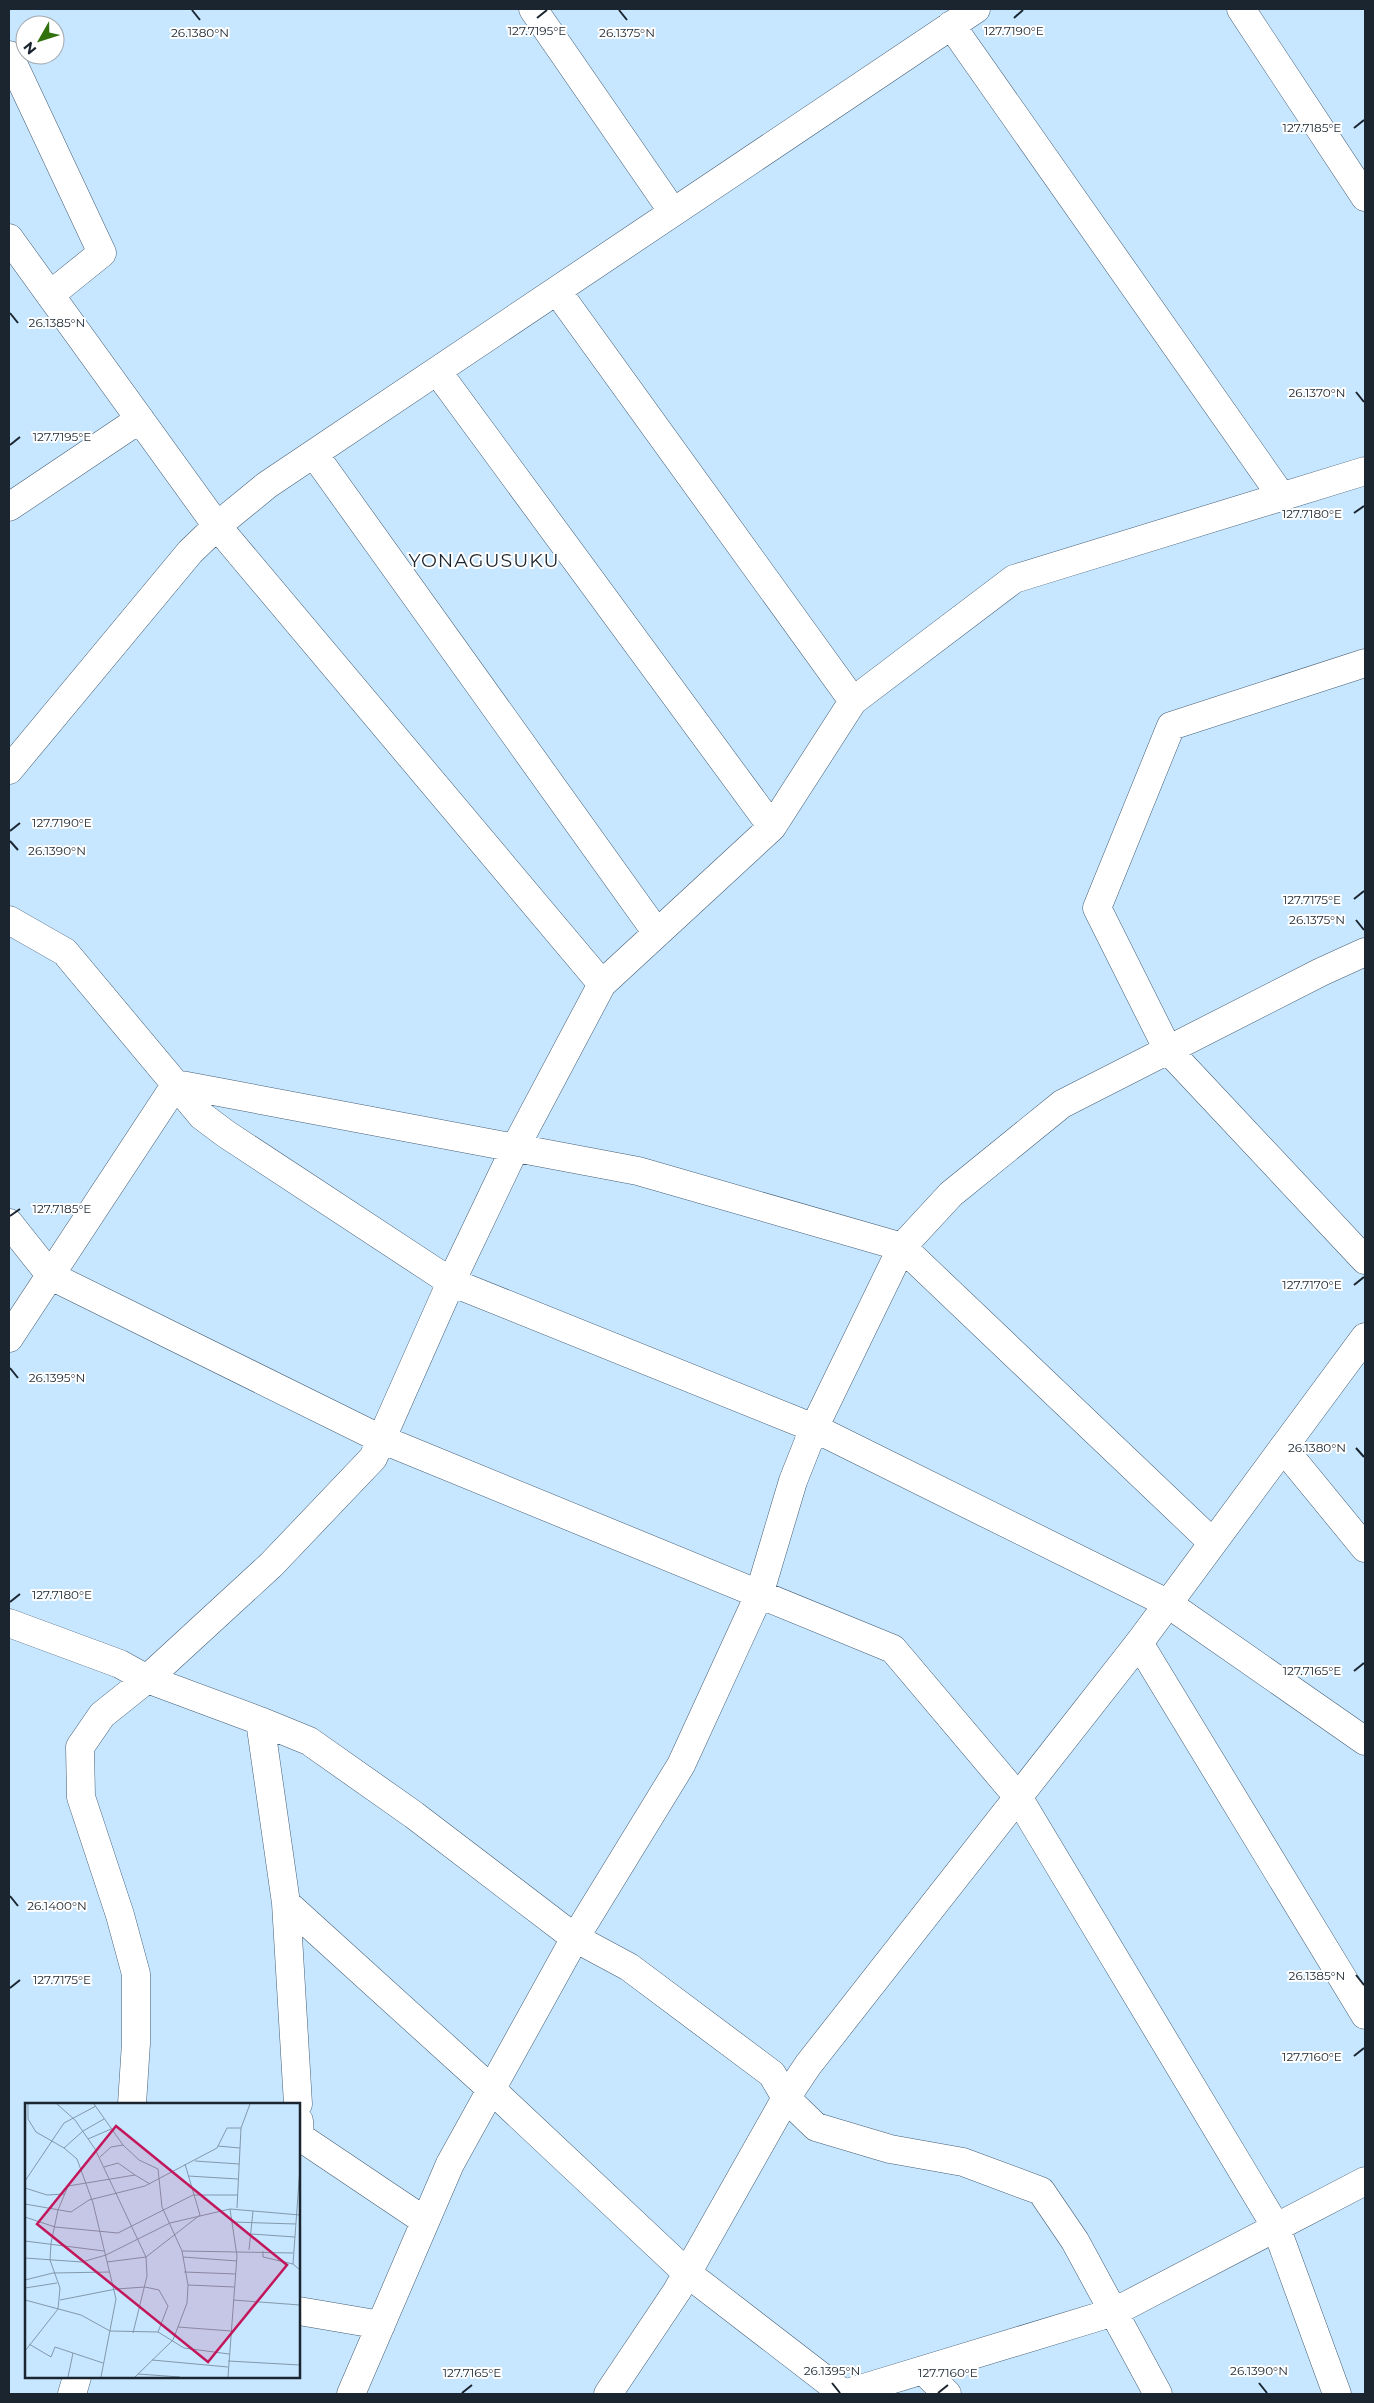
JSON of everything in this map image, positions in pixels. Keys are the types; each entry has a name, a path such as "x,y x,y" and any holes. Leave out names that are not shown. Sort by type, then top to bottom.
{"street":[{"path":"533,9 673,212"},
{"path":"11,762 190,552 217,526 267,486 976,9"},
{"path":"1241,9 1365,197"},
{"path":"951,25 1282,497"},
{"path":"9,56 102,253 50,295"},
{"path":"9,238 217,526 602,984"},
{"path":"557,291 853,700"},
{"path":"436,371 772,827"},
{"path":"9,507 140,418"},
{"path":"314,454 657,933"},
{"path":"132,2103 136,2043 136,1974 120,1915 81,1797 80,1747 102,1715 147,1679 271,1565 373,1458 451,1282 515,1148 602,984 772,827 853,700 1014,580 1365,471"},
{"path":"1365,663 1171,726 1097,908 1168,1050 1365,1260"},
{"path":"9,920 65,952 202,1116 226,1134 451,1282 814,1428 1167,1603 1365,1740"},
{"path":"351,2394 450,2164 575,1938 681,1765 759,1595 793,1481 814,1428 902,1247 951,1194 1062,1104 1321,972 1365,952"},
{"path":"176,1084 638,1171 902,1247 1212,1542"},
{"path":"9,1338 176,1084"},
{"path":"9,1223 51,1276 381,1439 894,1649 1018,1797 1276,2227 1337,2394"},
{"path":"608,2394 687,2273 786,2098 808,2065 1139,1643 1365,1337"},
{"path":"1283,1448 1365,1548"},
{"path":"9,1623 120,1664 147,1679 309,1741 414,1815 575,1938 629,1967 772,2074 786,2098 816,2127 890,2149 963,2162 1041,2191 1075,2241 1158,2394"},
{"path":"1139,1643 1365,2014"},
{"path":"260,1721 286,1903 298,2103"},
{"path":"286,1903 492,2088 687,2273 844,2394 1114,2312 1365,2181"},
{"path":"300,2137 425,2221"},
{"path":"300,2311 381,2326"},
{"path":"923,2370 947,2394"},
{"path":"72,2394 77,2378"}],"district":[{"name":"YONAGUSUKU","path":"484,560"}]}
